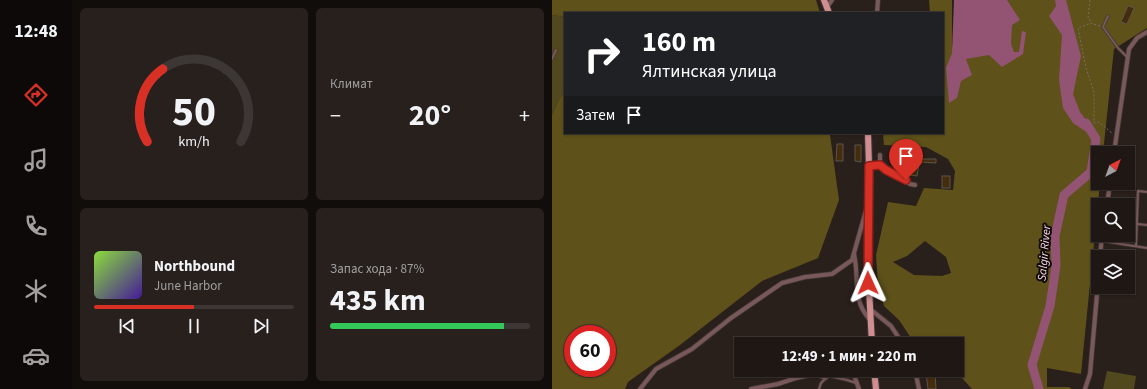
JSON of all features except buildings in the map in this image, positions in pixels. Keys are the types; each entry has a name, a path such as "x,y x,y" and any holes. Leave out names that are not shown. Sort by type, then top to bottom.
{"main road":[{"path":"824,0 828,10"},
{"path":"868,134 868,270 871,337"},
{"path":"875,377 876,389"}],"street":[{"path":"828,10 832,0"},
{"path":"877,12 878,0"},
{"path":"1115,146 1129,49 1137,38 1147,32"},
{"path":"880,155 880,165"},
{"path":"869,166 880,165 886,170 906,180 910,184 915,185"},
{"path":"640,389 656,369 692,349 731,318 782,283 805,277 832,274 852,260 869,201"},
{"path":"854,254 857,295 863,312 870,320"},
{"path":"1085,389 1090,374 1097,294"},
{"path":"870,309 891,326 898,337"},
{"path":"750,389 778,384 801,377"},
{"path":"854,377 859,389"},
{"path":"916,377 919,389"}],"lane":[{"path":"1108,16 1104,27 1118,48 1127,58"},
{"path":"552,58 556,50"},
{"path":"1136,246 1138,191 1147,192"},
{"path":"1137,224 1147,225"},
{"path":"1113,242 1147,248"},
{"path":"819,389 821,383 827,377"},
{"path":"833,377 857,384"}],"path":[{"path":"1090,0 1088,17 1091,23"},
{"path":"1104,27 1091,23 1078,28 1086,68 1094,92 1094,123 1099,122 1116,136"}],"shaded area":[{"path":"552,0 816,0 820,12 564,12 564,17 552,15"},
{"path":"929,0 952,0 952,47 992,0 1147,0 1147,28 1114,49 1104,146 1091,146 1091,190 1099,190 1099,198 1091,198 1091,242 1094,242 1093,250 1091,250 1091,273 1081,374 1047,368 1047,387 1069,387 1072,389 972,389 961,377 964,377 964,337 910,337 899,320 884,306 878,285 876,255 888,202 916,206 924,188 953,190 955,171 948,159 926,147 884,145 883,134 944,134 944,12 930,12","holes":["925,241 946,257 951,273 942,276 914,275 893,262 907,256"]},
{"path":"954,0 1007,0 1020,20 1012,25 1011,44 1014,52 1019,52 1022,31 1026,32 1023,54 1002,67 989,55 966,59 972,75 961,81 957,98 949,103 946,68 952,53"},
{"path":"1055,0 1066,0 1081,56 1073,94 1080,112 1094,130 1091,135 1073,123 1063,108 1059,80 1062,35 1049,16 1056,6"},
{"path":"552,15 564,17 564,92 552,115"},
{"path":"564,92 564,134 830,134 839,200 818,258 762,281 680,345 628,382 625,389 552,389 552,115"},
{"path":"1107,371 1136,376 1134,389 1103,389"}],"waterway":[{"name":"Salgir River","path":"1039,389 1032,365 1050,306 1056,266 1055,236 1064,195 1091,172 1096,139 1086,123"}],"route":[{"path":"868,283 869,166 880,165 886,170 906,180"}]}
